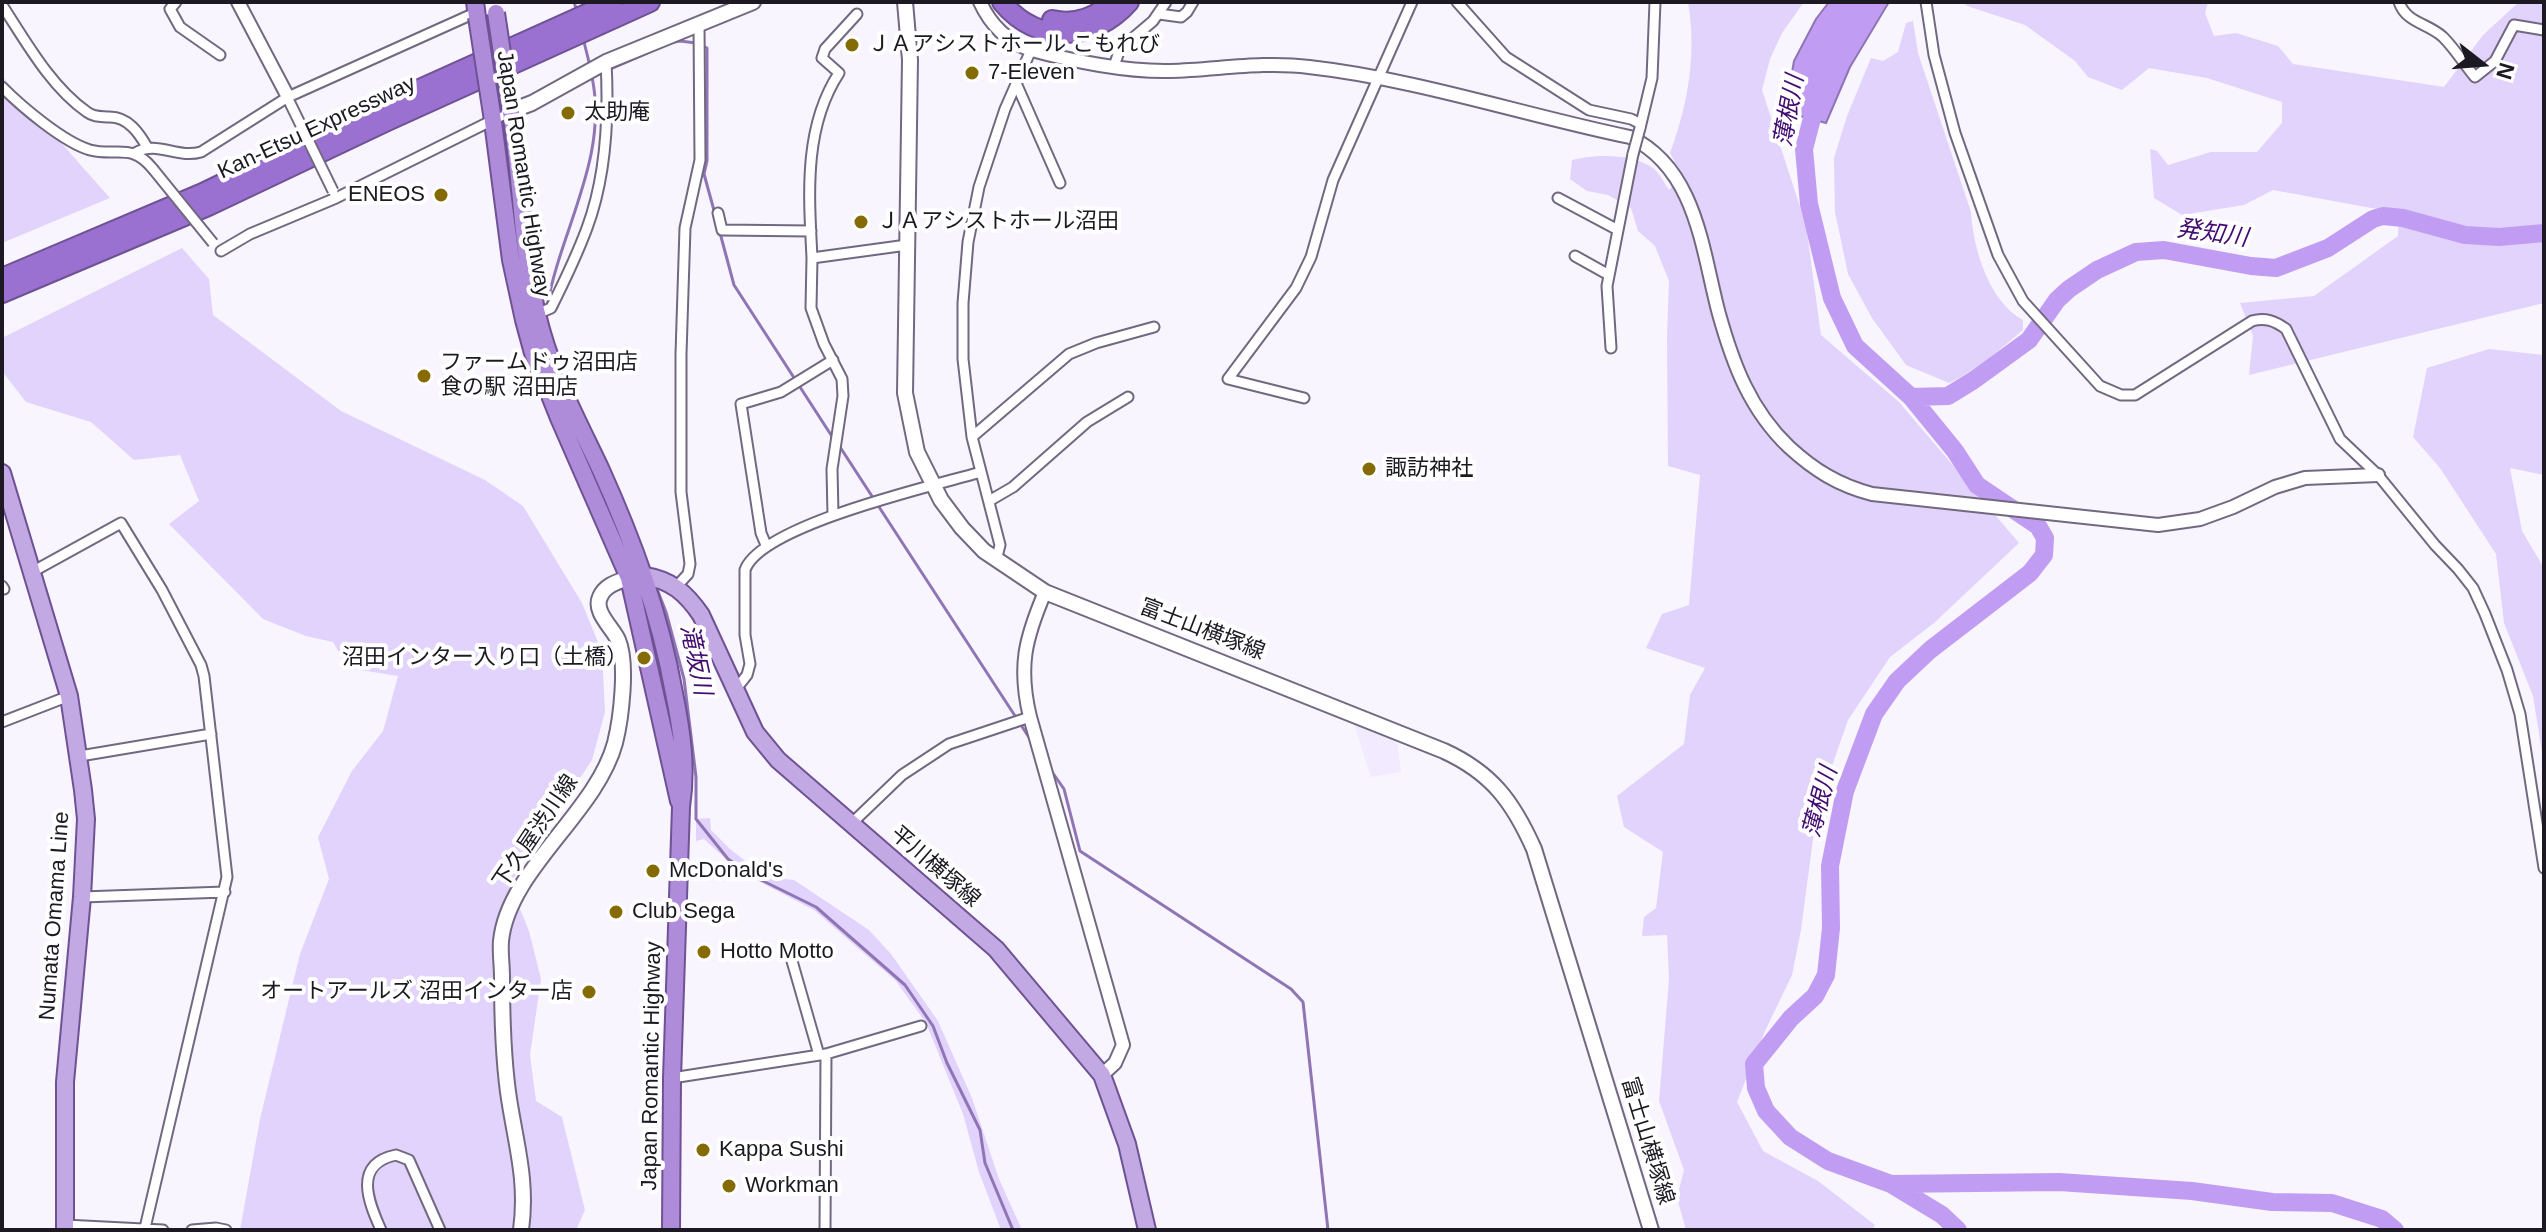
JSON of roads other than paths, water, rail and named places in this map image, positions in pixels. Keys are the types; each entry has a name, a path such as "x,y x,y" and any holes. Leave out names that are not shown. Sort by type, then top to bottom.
{"highway":[{"name":"Kan-Etsu Expressway","path":"2,278 122,236 650,2"},
{"path":"1002,2 1026,23 1045,31 1066,34 1102,25 1129,2"},
{"path":"1018,2 1033,14 1069,22 1093,16 1112,2"},
{"name":"Kan-Etsu Expressway","path":"2,293 608,4"},
{"name":"Japan Romantic Highway","path":"495,7 511,108 526,258 537,314 572,410 600,470 637,577 672,680 682,736 686,778 681,807 672,1078 671,1230"},
{"name":"Japan Romantic Highway","path":"476,10 511,260 530,342 559,418 637,577"}],"main road":[{"path":"511,108 532,103 596,67 753,2"},
{"name":"富士山横塚線","path":"905,2 910,60 905,393 917,452 932,486 962,528 996,561 1045,592 1444,751 1467,763 1500,789 1511,802 1534,849 1651,1230"},
{"name":"Numata Omama Line","path":"2,473 69,696 80,756 86,819 65,1082 65,1228"},
{"name":"平川横塚線","path":"637,577 660,578 690,599 701,615 755,732 766,747 996,949 1102,1075 1127,1144 1147,1230"},
{"name":"下久屋渋川線","path":"521,1230 525,1190 506,1067 501,943 504,925 517,896 587,798 609,759 618,724 621,654 618,641 598,604 609,585 637,577"}],"street":[{"path":"176,2 170,9 180,27 220,55"},
{"path":"238,2 334,194"},
{"path":"980,2 1004,35 1031,50 1114,66 1168,71 1290,65 1377,79 1630,137 1652,150 1683,191 1698,222 1723,326 1746,391 1762,418 1807,463 1828,478 1862,491 2138,525 2179,523 2224,511 2275,487 2305,478 2378,475"},
{"path":"1114,66 1120,49 1159,14 1166,2"},
{"path":"1159,14 1181,17 1193,2"},
{"path":"1304,398 1228,379 1296,288 1311,257 1333,180 1412,2"},
{"path":"1457,2 1506,57 1589,110 1631,119 1641,126"},
{"path":"1611,348 1607,286 1633,154 1652,78 1655,2"},
{"path":"1926,2 1934,55 1955,133 1998,255 2023,301 2055,338 2105,390 2128,396 2135,395 2252,321 2261,318 2279,323 2286,329 2340,439 2378,475 2466,578 2485,614 2520,714 2544,868"},
{"path":"2399,2 2403,12 2441,35 2475,77 2495,61 2514,25 2544,30"},
{"path":"2,5 63,90 87,112 122,119 147,147"},
{"path":"2,87 20,105 80,146 135,153 147,147 187,154 201,152 289,100 476,10"},
{"path":"833,515 832,469 843,396 842,379 824,344 811,308 808,177 829,88 839,73 822,58 825,49 857,14"},
{"path":"676,587 688,574 690,564 681,492 681,354 685,228 700,160 699,23"},
{"path":"996,561 1000,545 972,437 962,343 968,242 985,166 1031,50"},
{"path":"537,314 551,308 587,227 597,195 608,104 596,67"},
{"path":"1016,83 1060,183"},
{"path":"217,247 511,108"},
{"path":"135,153 153,169 230,259"},
{"path":"1558,198 1618,230"},
{"path":"718,213 722,230 811,231"},
{"path":"812,258 907,245"},
{"path":"1575,256 1609,275"},
{"path":"972,437 1069,354 1154,327"},
{"path":"766,545 761,533 741,404 781,392 833,360"},
{"path":"989,501 1013,487 1087,422 1128,397"},
{"path":"736,689 747,675 750,664 745,635 745,570 748,562 766,545 833,515 981,472"},
{"path":"32,572 121,523 162,590 201,665 228,868 225,892 145,1228"},
{"path":"1045,592 1029,634 1022,682 1123,1045 1115,1063 1102,1075"},
{"path":"2,722 69,696"},
{"path":"852,823 902,775 949,744 1030,717"},
{"path":"80,756 211,734"},
{"path":"82,897 225,892"},
{"path":"790,954 822,1054 825,1230"},
{"path":"672,1078 822,1054 921,1026"},
{"path":"381,1230 370,1204 367,1179 380,1163 396,1155 409,1160 440,1230"},
{"path":"65,1228 163,1230"},
{"path":"192,1230 226,1230"}],"water":[{"path":"1829,2 1889,2 1850,67 1826,123 1785,112 1794,61 1816,19"}],"waterway":[{"name":"滝坂川","path":"574,2 577,11"},
{"name":"滝坂川","path":"583,38 590,66"},
{"path":"668,43 696,43"},
{"path":"703,46 707,48 707,161 704,174 715,214"},
{"path":"610,69 647,53"},
{"name":"滝坂川","path":"547,307 553,278 589,165 595,107 592,77"},
{"name":"薄根川","path":"1817,99 1804,149 1809,204 1832,298 1855,346 1911,397 1955,451 1977,485 2038,526 2045,538 2044,555 2030,573 1930,650 1897,681 1874,714 1845,791 1830,866 1831,928 1826,975 1815,996 1791,1018 1754,1064 1756,1088 1766,1111 1790,1137 1828,1161 1891,1184 2059,1182 2192,1191 2272,1202 2332,1203 2382,1219 2395,1230"},
{"name":"発知川","path":"1911,397 1948,396 1974,380 2029,340 2057,300 2069,289 2097,270 2136,252 2164,250 2276,268 2328,248 2373,219 2383,216 2403,218 2465,235 2499,237 2544,233"},
{"path":"720,233 734,285 833,438"},
{"path":"840,447 1032,742"},
{"name":"滝坂川","path":"655,584 684,679 696,777 696,819 728,859 751,875 816,907 905,985 933,1026 947,1063 980,1130 985,1163 1013,1230"},
{"path":"1050,769 1064,789 1080,851 1291,989 1303,1002 1328,1230"},
{"path":"1891,1184 1942,1215 1958,1230"}],"place":[{"name":"ＪＡアシストホール こもれび","path":"852,45"},
{"name":"7-Eleven","path":"972,73"},
{"name":"太助庵","path":"568,113"},
{"name":"ENEOS","path":"441,195"},
{"name":"ＪＡアシストホール沼田","path":"861,222"},
{"name":"ファームドゥ沼田店 食の駅 沼田店","path":"424,376"},
{"name":"諏訪神社","path":"1369,469"},
{"name":"沼田インター入り口（土橋）","path":"644,658"},
{"name":"McDonald's","path":"653,871"},
{"name":"Club Sega","path":"616,912"},
{"name":"Hotto Motto","path":"704,952"},
{"name":"オートアールズ 沼田インター店","path":"589,992"},
{"name":"Kappa Sushi","path":"703,1150"},
{"name":"Workman","path":"729,1186"}]}
